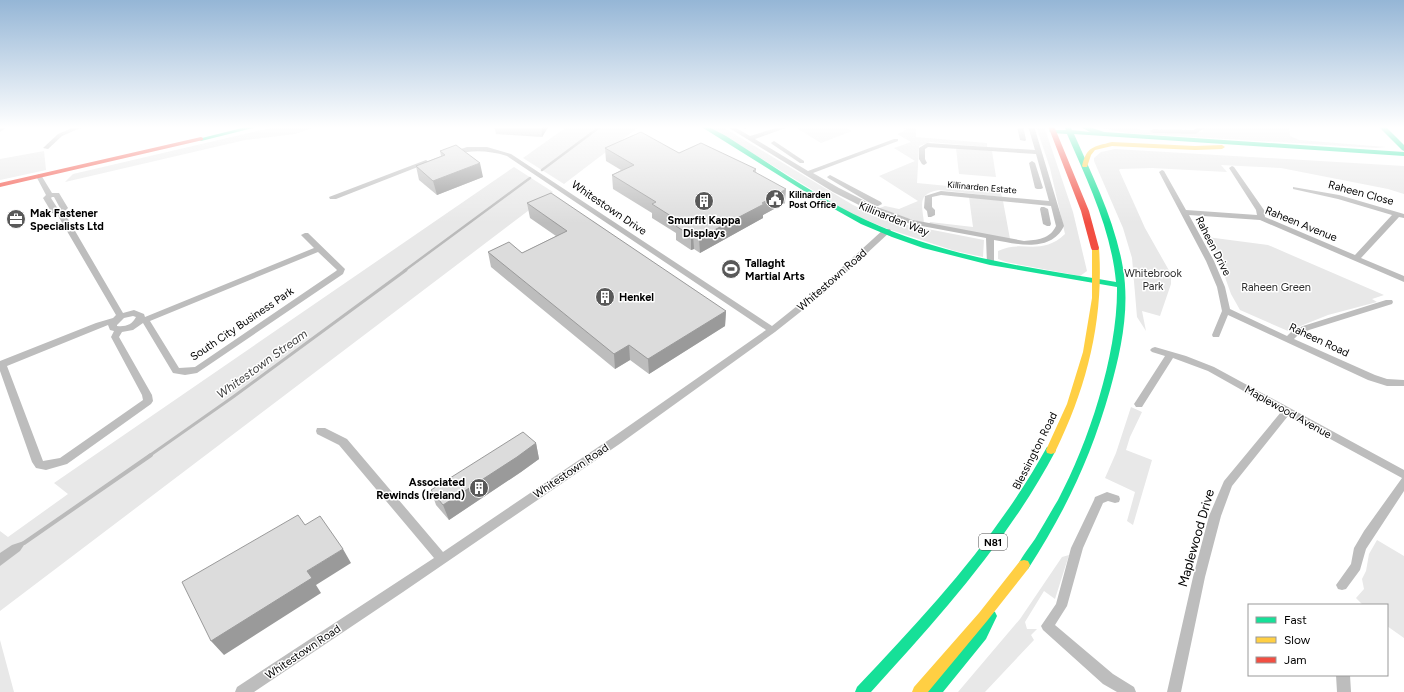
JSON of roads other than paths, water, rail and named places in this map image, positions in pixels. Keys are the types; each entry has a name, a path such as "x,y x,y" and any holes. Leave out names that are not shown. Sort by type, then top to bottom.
{"main road":[{"path":"0,184 117,158"},
{"name":"Killinarden Way","path":"755,158 839,209 886,231 927,246 990,262 1121,285"},
{"name":"Blessington Road","path":"862,692 969,574 1016,512 1063,426 1080,379 1091,332 1097,281 1096,257 1089,224 1064,158"},
{"path":"919,692 1000,598 1053,519 1075,479 1091,441 1116,349 1121,313 1121,285 1115,249 1082,158"},
{"path":"1085,166 1086,158"},
{"path":"1359,158 1404,162"},
{"path":"934,692 982,635 1000,598"}],"street":[{"name":"Whitestown Drive","path":"333,197 437,158"},
{"name":"Whitestown Drive","path":"514,158 772,330"},
{"path":"783,158 847,196 874,209 899,218 990,238 1024,243 1037,242 1052,238 1058,232 1060,226 1041,158"},
{"path":"797,158 802,162"},
{"path":"808,173 847,158"},
{"path":"922,158 924,163"},
{"path":"1032,163 1039,188"},
{"path":"1232,168 1260,210 1261,218"},
{"name":"Raheen Drive","path":"1162,172 1210,261 1221,287 1226,311"},
{"path":"39,176 50,195 48,198 55,211 60,212 118,322 128,328 319,249"},
{"path":"1036,176 1047,177"},
{"path":"830,177 878,204"},
{"name":"Raheen Close","path":"1294,188 1339,197 1401,215 1356,259"},
{"path":"847,196 855,191"},
{"name":"Killinarden Estate","path":"931,215 931,210 928,208 929,196 941,193 1054,204"},
{"path":"1044,210 1047,222 1058,221"},
{"name":"Raheen Avenue","path":"1183,212 1261,218 1404,279"},
{"name":"Whitestown Road","path":"242,692 617,440 772,330 820,292 886,231"},
{"name":"South City Business Park","path":"142,321 176,371 185,372 197,370 340,272 341,269 305,235"},
{"path":"990,238 990,262"},
{"path":"1289,339 1295,333 1306,328 1389,302"},
{"path":"1216,335 1226,311"},
{"name":"Raheen Road","path":"1226,311 1379,380 1404,383"},
{"path":"118,322 115,337 147,395 148,401 63,461 40,465 37,462 1,364 99,325 118,322 137,313 141,316 142,321"},
{"name":"Maplewood Avenue","path":"1155,350 1171,354 1211,369 1286,412 1404,475"},
{"path":"1139,404 1171,354"},
{"name":"Maplewood Drive","path":"1174,692 1199,577 1215,516 1228,484 1286,412"},
{"path":"321,430 343,442 442,559"},
{"path":"1342,585 1356,566 1360,548 1368,534 1404,482"},
{"path":"1115,499 1107,496 1099,500 1077,548 1060,606 1047,624 1048,628 1108,679 1128,692"},
{"path":"1343,676 1344,692"}],"waterway":[{"name":"Whitestown Stream","path":"542,170 558,158"},
{"name":"Whitestown Stream","path":"404,271 530,178"},
{"name":"Whitestown Stream","path":"149,456 233,397 406,270"},
{"name":"Whitestown Stream","path":"24,543 151,455"}],"place":[{"name":"Kilinarden Post Office","path":"775,199"},
{"name":"Smurfit Kappa Displays","path":"704,201"},
{"name":"Mak Fastener Specialists Ltd","path":"16,219"},
{"name":"Tallaght Martial Arts","path":"731,269"},
{"name":"Henkel","path":"605,297"},
{"name":"Associated Rewinds (Ireland)","path":"479,488"}],"park label":[{"name":"Whitebrook Park","path":"1153,279"},
{"name":"Raheen Green","path":"1276,287"}]}
